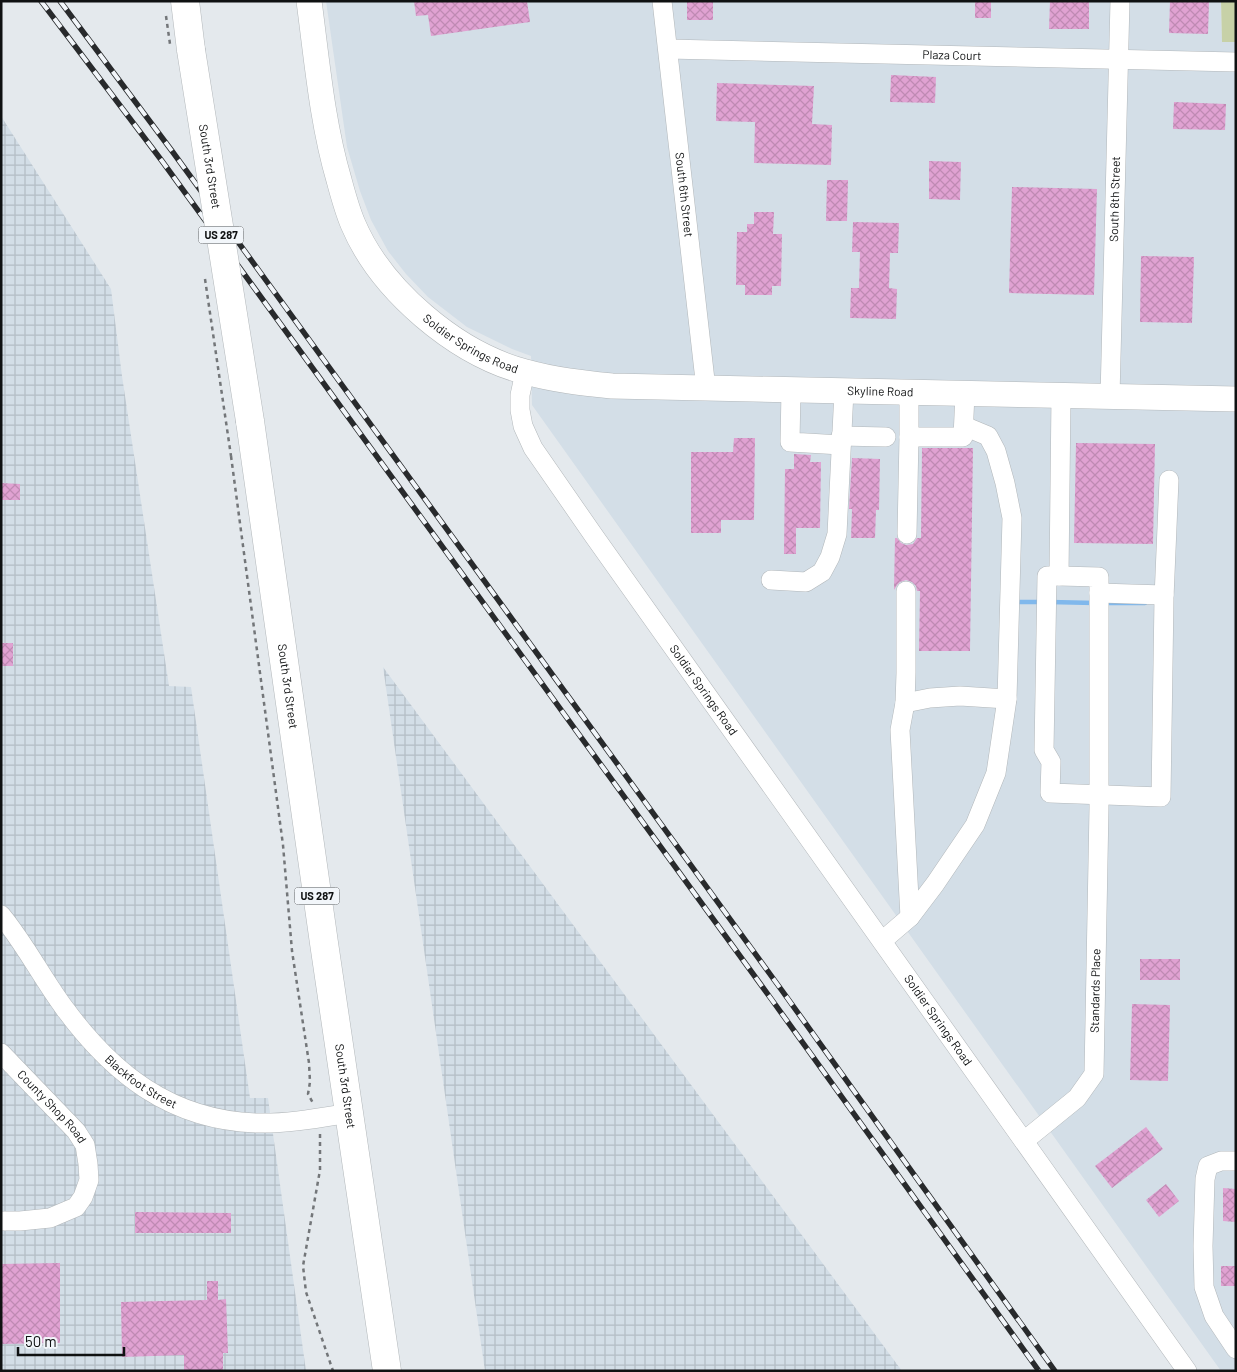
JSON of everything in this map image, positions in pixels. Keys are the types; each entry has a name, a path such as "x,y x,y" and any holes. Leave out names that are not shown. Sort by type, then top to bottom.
{"highway":[{"name":"South 3rd Street","path":"185,1 250,421 322,933 387,1371"}],"main road":[{"name":"Soldier Springs Road","path":"308,1 332,157 353,224 370,255 406,300 434,324 463,345 525,372"},
{"name":"Skyline Road","path":"525,372 566,381 612,386 1236,399"}],"street":[{"name":"South 6th Street","path":"662,1 706,389"},
{"name":"South 8th Street","path":"1110,397 1120,1"},
{"name":"Plaza Court","path":"668,49 1236,62"},
{"name":"Soldier Springs Road","path":"525,372 520,395 520,410 523,426 533,448 1186,1371"},
{"path":"791,390 790,442 886,437"},
{"path":"771,580 806,582 822,572 830,557 837,534 844,392"},
{"path":"907,534 910,437 909,393"},
{"path":"910,437 963,437 965,394"},
{"path":"1059,576 1062,396"},
{"path":"882,941 910,917 935,884 975,825 996,773 1007,699 1012,518 996,451 988,436 964,426"},
{"path":"1164,595 1099,593 1099,578 1047,576 1044,750 1051,762 1050,793 1099,802 1161,797 1164,595 1169,480"},
{"path":"906,591 905,703 900,730 910,917"},
{"name":"Standards Place","path":"1024,1141 1077,1098 1094,1074 1099,802 1099,593"},
{"path":"905,703 930,698 960,696 1007,699"},
{"name":"Blackfoot Street","path":"1,914 16,933 63,1007 85,1035 104,1056 128,1077 152,1093 182,1109 216,1118 256,1123 292,1122 350,1113"},
{"name":"County Shop Road","path":"1,1053 76,1131 84,1145 89,1180 83,1197 76,1207 50,1218 1,1221"},
{"path":"1236,1161 1221,1161 1208,1166 1205,1178 1203,1246 1204,1286 1214,1316 1236,1349"}],"path":[{"path":"231,456 283,845 292,950 309,1064 310,1082 308,1094 321,1117 320,1170 303,1266 306,1292 333,1371"}],"shaded area":[{"path":"326,1 1221,1 1222,41 1236,42 1236,1371 1221,1371 532,405 531,356 467,327 428,297 406,274 388,251 371,220 347,147"},
{"path":"1,116 111,289 122,376 169,686 191,687 250,1098 268,1098 306,1371 1,1371"},
{"path":"383,667 902,1371 485,1371"}],"green space":[{"path":"1221,1 1236,1 1236,42 1222,42"}],"building":[{"path":"414,1 527,1 530,22 431,36 428,15 416,16"},
{"path":"687,1 713,1 713,20 687,20"},
{"path":"975,1 991,1 991,18 975,18"},
{"path":"1050,1 1089,1 1089,29 1049,29"},
{"path":"1170,1 1209,1 1208,34 1169,33"},
{"path":"891,75 936,77 935,103 890,102"},
{"path":"717,83 814,86 812,124 832,125 831,165 754,163 755,122 716,121"},
{"path":"1174,102 1226,104 1225,130 1173,129"},
{"path":"929,161 961,162 960,200 929,199"},
{"path":"827,180 848,180 847,221 826,221"},
{"path":"1012,187 1097,189 1094,295 1009,293"},
{"path":"754,212 774,212 773,234 782,234 781,286 772,286 772,295 745,295 745,285 736,285 737,232 747,232 747,224 754,224"},
{"path":"853,222 899,223 898,253 890,253 889,288 897,289 896,319 850,318 851,288 859,288 860,252 852,252"},
{"path":"1141,256 1194,257 1192,323 1140,322"},
{"path":"734,438 755,438 754,520 721,520 721,533 691,533 691,452 733,452"},
{"path":"1076,443 1155,444 1153,544 1074,543"},
{"path":"922,448 973,448 970,651 919,651 920,591 917,591 916,586 912,582 906,580 900,582 894,590 895,538 906,545 913,544 917,538 921,538"},
{"path":"794,454 811,455 810,462 821,462 820,528 796,528 796,554 784,554 785,469 794,469"},
{"path":"852,458 880,459 879,510 876,510 875,538 851,538 852,509 849,509"},
{"path":"1,483 20,484 20,500 1,500"},
{"path":"1,643 13,643 13,666 1,666"},
{"path":"1140,959 1180,959 1180,980 1140,980"},
{"path":"1132,1004 1170,1005 1168,1081 1130,1080"},
{"path":"1146,1127 1163,1149 1112,1188 1095,1166"},
{"path":"1166,1184 1179,1201 1159,1217 1146,1200"},
{"path":"1223,1188 1236,1189 1236,1222 1223,1221"},
{"path":"135,1212 231,1213 231,1233 135,1233"},
{"path":"60,1263 60,1343 1,1344 1,1264"},
{"path":"1221,1266 1236,1266 1236,1286 1221,1286"},
{"path":"207,1281 218,1281 218,1300 226,1299 228,1353 223,1353 223,1371 184,1371 184,1355 122,1357 121,1302 207,1300"}],"waterway":[{"path":"1019,602 1042,602"},
{"path":"1050,602 1095,603"},
{"path":"1103,603 1145,603"}],"railway":[{"path":"41,1 162,161 772,1000 1039,1371"},
{"path":"60,1 172,151 783,992 1055,1371"}]}
